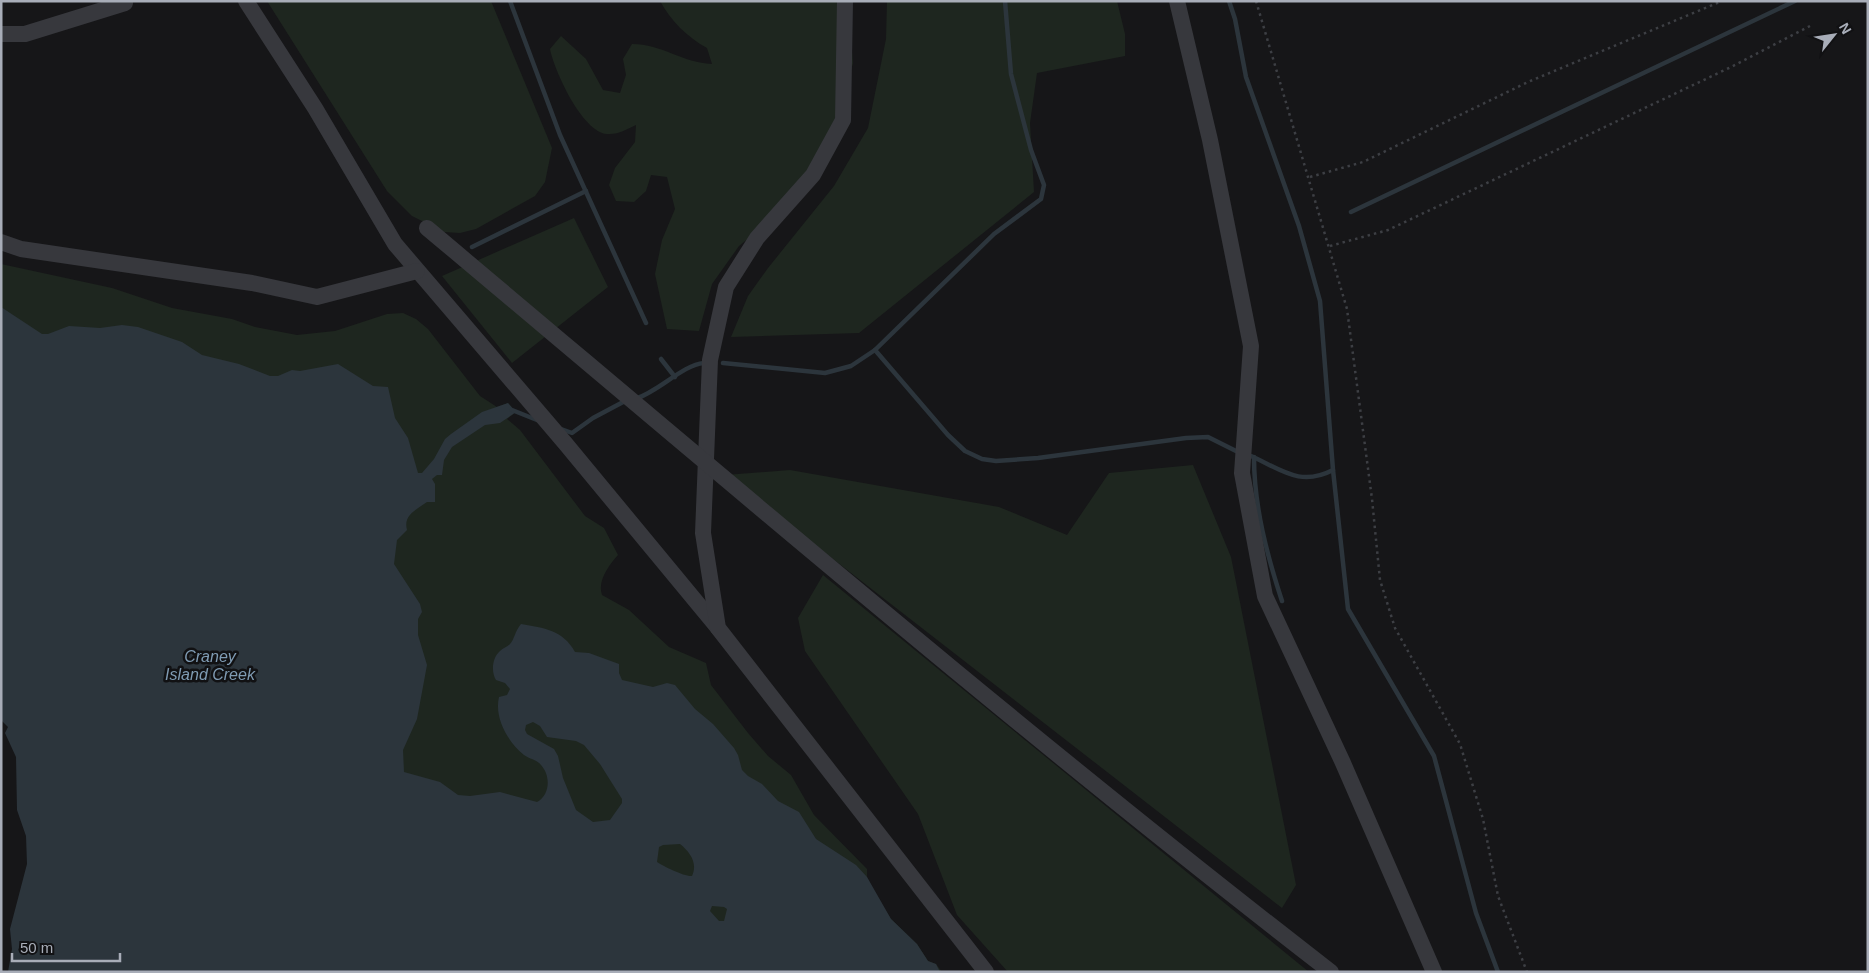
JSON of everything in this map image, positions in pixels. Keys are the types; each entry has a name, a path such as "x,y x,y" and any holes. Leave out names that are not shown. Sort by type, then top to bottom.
{"lane":[{"path":"246,1 315,108 395,244 565,442 718,628 986,972"},
{"path":"718,628 703,533 710,360 726,287 757,238 813,175 843,120 845,1"},
{"path":"1177,1 1210,140 1251,346 1242,473 1266,596 1344,763 1434,972"},
{"path":"1,34 26,34 129,2"},
{"path":"427,228 706,462 1204,873 1332,972"},
{"path":"1,242 21,249 252,283 318,297 418,271"}],"path":[{"path":"1256,1 1348,309 1372,499 1380,580 1395,628 1460,744 1483,820 1498,896 1527,972"},
{"path":"1310,177 1363,162 1528,82 1722,1"},
{"path":"1330,246 1388,230 1729,68 1810,26"}],"shaded area":[{"path":"267,1 491,1 552,148 545,182 535,196 476,229 460,233 444,232 412,216 387,191"},
{"path":"660,1 848,1 853,63 838,118 818,162 777,215 739,246 712,284 699,331 667,329 655,274 662,240 675,209 667,177 651,175 646,191 634,202 616,201 609,185 615,168 635,142 636,125 619,133 607,134 598,131 588,123 563,85 550,49 561,36 586,59 603,90 620,93 626,75 623,59 632,44 653,47 701,63 712,64 707,48 680,28"},
{"path":"887,1 1117,1 1125,34 1125,56 1037,73 1030,123 1034,192 859,333 731,337 748,296 834,186 868,128 886,39"},
{"path":"574,218 608,287 512,363 442,276"},
{"name":"Craney Island Creek","path":"1,264 112,288 172,308 232,319 255,327 297,335 335,331 387,314 403,313 416,319 428,329 480,396 497,407 508,403 516,412 507,419 520,430 585,516 604,528 618,555 602,579 602,595 629,610 669,647 706,663 711,685 768,756 791,775 814,815 867,869 867,877 891,919 917,944 928,961 936,964 942,972 387,972 1,377"},
{"path":"1193,465 1231,557 1296,885 1282,908 725,475 790,470 999,507 1067,535 1109,473"},
{"path":"823,575 1309,972 1008,972 957,915 918,814 805,651 798,618"}],"water":[{"name":"Craney Island Creek","path":"1,307 42,334 48,334 69,326 100,328 122,325 138,327 182,342 202,355 239,364 270,376 278,376 292,370 300,371 338,364 373,386 388,387 395,418 408,438 418,473 422,473 434,459 445,439 451,434 482,412 508,403 516,412 500,423 485,425 452,447 444,460 442,475 437,475 432,479 435,484 435,502 427,502 411,513 407,520 407,530 397,540 394,564 420,604 422,612 418,619 418,635 427,665 417,719 403,750 404,772 440,782 458,795 470,796 500,792 537,802 541,799 545,795 548,785 546,774 539,763 518,750 500,721 499,697 507,695 510,689 505,683 496,680 493,673 493,665 497,654 509,645 521,624 552,631 565,639 575,652 589,653 619,664 619,673 622,680 653,687 667,683 675,685 695,709 713,724 734,748 742,770 748,776 762,784 778,801 799,812 816,839 856,865 867,877 891,919 917,944 928,961 936,964 940,972 8,972 12,949 10,929 27,864 26,836 17,810 16,757 5,733 8,727 1,720","holes":["533,722 540,726 547,737 576,741 584,745 600,764 622,799 622,803 610,820 593,822 576,810 554,749 527,734 525,730 526,725","680,844 687,851 693,862 694,871 692,876 679,873 657,862 659,847","712,906 727,909 724,921 719,921 710,911"]}],"waterway":[{"path":"510,1 560,135 646,323"},
{"path":"723,363 825,373 851,366 875,350 994,234 1041,199 1044,185 1031,150 1011,74 1005,1"},
{"path":"1229,1 1235,19 1246,77 1299,226 1320,301 1333,470 1348,609 1434,756 1476,913 1498,972"},
{"path":"1351,212 1795,1"},
{"path":"472,247 586,191"},
{"path":"875,350 948,435 965,451 982,459 996,461 1038,458 1186,438 1208,437 1236,451"},
{"path":"661,359 675,377"},
{"path":"635,399 687,368 704,363"},
{"path":"561,429 572,433 593,418 625,401"},
{"path":"512,410 537,420"},
{"path":"1251,456 1291,475 1301,477 1321,475 1333,470"},
{"path":"1254,457 1256,494 1262,530 1282,601"}]}
